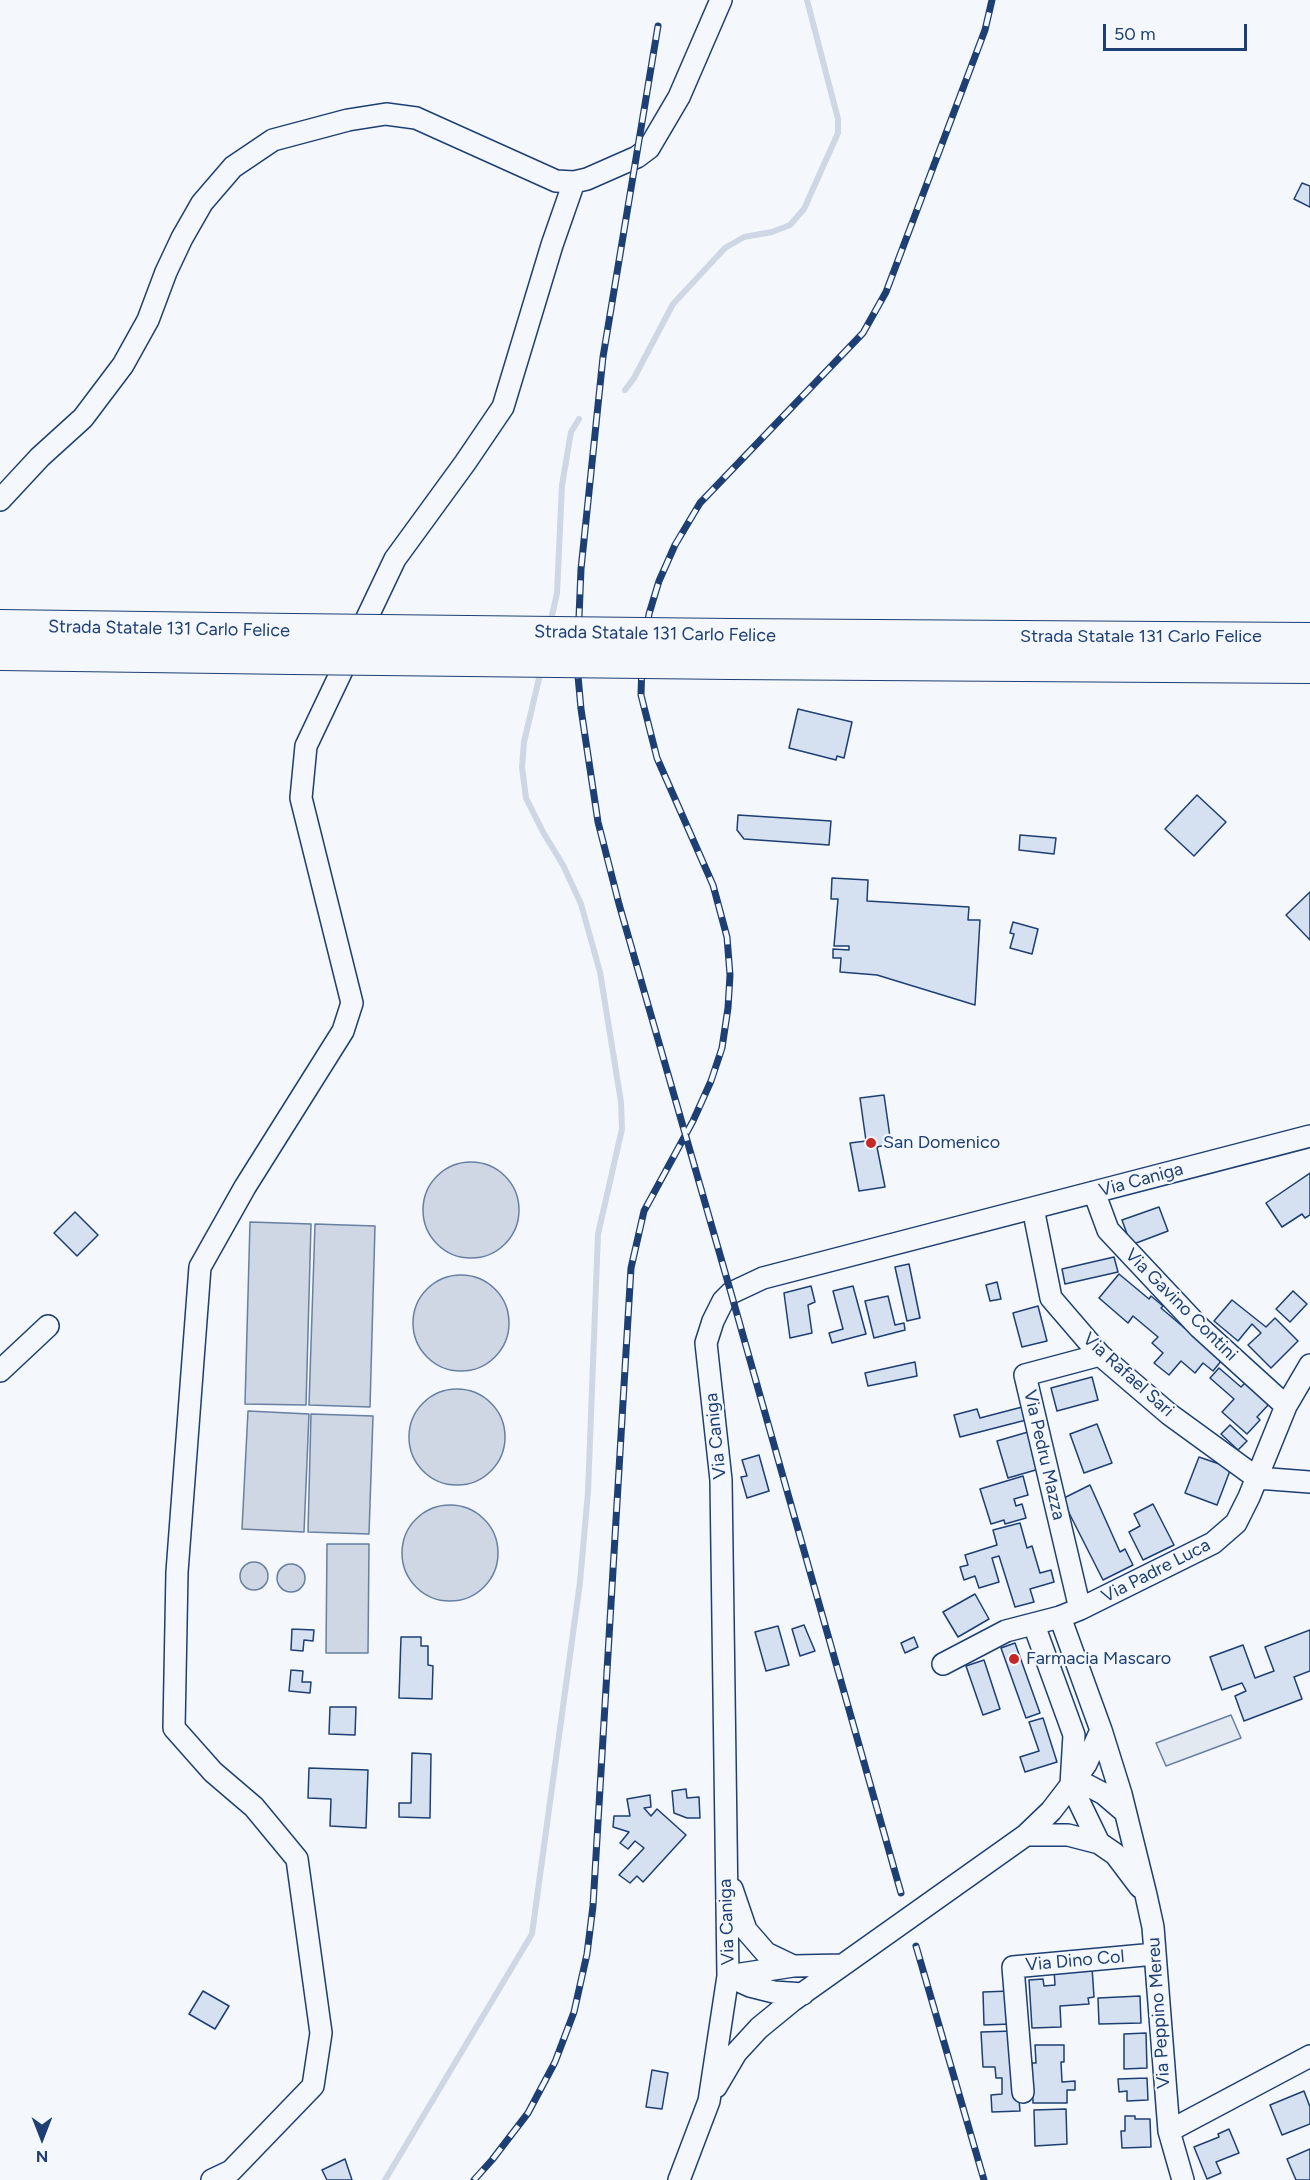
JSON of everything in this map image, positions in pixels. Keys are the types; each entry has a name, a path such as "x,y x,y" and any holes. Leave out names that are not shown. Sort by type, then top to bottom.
{"highway":[{"name":"Strada Statale 131 Carlo Felice","path":"12,641 1228,652 1310,639"},
{"name":"Strada Statale 131 Carlo Felice","path":"1228,652 1310,667"}],"street":[{"path":"0,500 40,457 83,418 123,364 148,320 166,272 202,203 233,167 273,140 348,120 386,114 416,118 556,181 574,182 587,179 649,148 679,97 721,0"},
{"path":"212,2180 231,2171 313,2086 321,2033 297,1859 254,1807 213,1772 174,1728 177,1572 200,1267 245,1187 343,1031 352,1003 301,798 306,746 395,559 465,463 502,407 574,182"},
{"name":"Via Caniga","path":"679,2180 709,2101 728,1976 721,1480 706,1343 723,1300 731,1293 763,1278 1310,1136"},
{"name":"Via Gavino Contini","path":"1094,1192 1108,1230 1199,1327 1286,1406"},
{"name":"Via Rafael Sari","path":"1033,1208 1051,1298 1100,1355 1169,1414 1257,1478"},
{"path":"0,1371 48,1326"},
{"name":"Via Pedru Mazza","path":"1080,1609 1025,1375 1100,1355"},
{"name":"Via Padre Luca","path":"943,1664 1006,1631 1034,1625 1080,1609 1213,1543 1236,1523 1286,1406 1310,1365"},
{"path":"1257,1478 1310,1482"},
{"name":"Via Peppino Mereu","path":"1060,1617 1101,1730 1121,1794 1153,1927 1169,2131 1183,2180"},
{"path":"1034,1625 1074,1735 1071,1785"},
{"path":"709,2101 736,2053 759,2028 842,1965 1026,1835 1051,1811 1086,1764 1101,1730"},
{"path":"1071,1785 1085,1784 1104,1794 1124,1811"},
{"name":"Via Peppino Mereu","path":"1071,1785 1099,1843"},
{"name":"Via Peppino Mereu","path":"1026,1835 1068,1835 1099,1843 1115,1854 1146,1895"},
{"path":"725,1869 746,1930 766,1953 793,1966"},
{"name":"Via Dino Col","path":"1023,2092 1013,1967 1155,1954"},
{"path":"728,1976 793,1966 842,1965"},
{"path":"728,1976 750,1986 774,1992 803,1994"},
{"path":"1169,2131 1308,2062"}],"shaded area":[{"path":"471,1162 489,1166 505,1176 515,1192 519,1210 515,1228 505,1244 489,1254 471,1258 453,1254 437,1244 427,1228 423,1210 427,1192 437,1176 453,1166"},
{"path":"250,1222 311,1224 306,1405 245,1404"},
{"path":"315,1224 375,1226 370,1407 309,1405"},
{"path":"461,1275 479,1279 495,1289 505,1305 509,1323 505,1341 495,1357 479,1367 461,1371 443,1367 427,1357 417,1341 413,1323 417,1305 427,1289 443,1279"},
{"path":"457,1389 475,1393 491,1403 501,1419 505,1437 501,1455 491,1471 475,1481 457,1485 439,1481 423,1471 413,1455 409,1437 413,1419 423,1403 439,1393"},
{"path":"248,1411 309,1414 304,1532 242,1529"},
{"path":"311,1414 373,1416 369,1534 308,1532"},
{"path":"450,1505 468,1509 484,1519 494,1535 498,1553 494,1571 484,1587 468,1597 450,1601 432,1597 416,1587 406,1571 402,1553 406,1535 416,1519 432,1509"},
{"path":"327,1544 369,1544 368,1653 326,1653"},
{"path":"254,1562 264,1566 268,1576 264,1586 254,1590 244,1586 240,1576 244,1566"},
{"path":"291,1564 301,1568 305,1578 301,1588 291,1592 281,1588 277,1578 281,1568"},
{"path":"1231,1715 1241,1738 1166,1766 1156,1743"}],"building":[{"path":"1302,183 1310,186 1310,207 1294,199"},
{"path":"798,709 852,722 844,758 837,756 836,760 789,748"},
{"path":"1197,795 1226,822 1194,856 1165,829"},
{"path":"738,815 831,821 829,845 744,839 737,830"},
{"path":"1020,835 1056,838 1054,854 1019,850"},
{"path":"832,878 868,880 867,901 969,907 968,920 980,920 975,1005 877,975 840,972 841,958 833,958 833,949 849,950 849,946 834,946 838,899 831,899"},
{"path":"1310,892 1310,940 1286,915"},
{"path":"1013,922 1038,929 1032,954 1010,948 1014,934 1010,933"},
{"name":"San Domenico","path":"884,1095 891,1144 877,1147 885,1187 859,1191 850,1143 866,1141 860,1098"},
{"path":"1310,1173 1310,1215 1305,1218 1302,1214 1282,1227 1266,1203"},
{"path":"1159,1207 1168,1231 1131,1245 1122,1220"},
{"path":"75,1212 98,1235 77,1256 54,1233"},
{"path":"1114,1257 1118,1272 1065,1284 1062,1269"},
{"path":"909,1264 920,1318 907,1321 895,1267"},
{"path":"1119,1274 1149,1299 1151,1296 1163,1306 1161,1308 1222,1360 1213,1371 1203,1363 1195,1373 1181,1361 1169,1375 1154,1363 1163,1353 1152,1343 1158,1337 1133,1316 1128,1323 1099,1298"},
{"path":"997,1282 1001,1299 990,1301 986,1285"},
{"path":"811,1286 815,1302 808,1305 812,1333 790,1338 784,1293"},
{"path":"853,1286 866,1334 832,1343 829,1333 843,1329 833,1291"},
{"path":"1293,1291 1307,1304 1290,1322 1276,1309"},
{"path":"888,1296 895,1325 904,1323 905,1330 874,1338 865,1301"},
{"path":"1232,1300 1266,1327 1275,1318 1298,1341 1271,1368 1248,1345 1261,1333 1252,1324 1238,1341 1214,1321"},
{"path":"1038,1306 1047,1341 1022,1347 1013,1313"},
{"path":"915,1362 917,1376 868,1386 865,1373"},
{"path":"1219,1368 1241,1387 1246,1382 1270,1403 1257,1417 1260,1420 1247,1434 1222,1412 1234,1399 1210,1378"},
{"path":"1092,1377 1098,1400 1057,1411 1051,1388"},
{"path":"1026,1406 1030,1419 960,1437 954,1415 977,1409 980,1418"},
{"path":"1097,1424 1112,1463 1084,1473 1070,1434"},
{"path":"1230,1425 1247,1441 1238,1450 1221,1434"},
{"path":"1028,1432 1039,1469 1008,1478 997,1441"},
{"path":"759,1455 769,1491 747,1498 741,1477 747,1476 742,1460"},
{"path":"1199,1457 1231,1468 1217,1505 1185,1493"},
{"path":"1023,1476 1028,1495 1014,1499 1016,1506 1022,1504 1026,1518 1005,1524 1004,1520 991,1524 980,1489"},
{"path":"1090,1485 1120,1552 1125,1549 1133,1565 1103,1580 1062,1499"},
{"path":"1153,1504 1174,1545 1143,1560 1129,1532 1140,1526 1134,1514"},
{"path":"1020,1523 1027,1548 1032,1546 1040,1573 1051,1570 1054,1582 1030,1589 1034,1602 1015,1607 999,1556 992,1558 999,1582 979,1588 975,1576 964,1580 960,1567 968,1565 965,1555 997,1545 993,1530"},
{"path":"975,1594 989,1619 958,1637 943,1612"},
{"path":"804,1625 815,1651 800,1656 792,1629"},
{"path":"778,1626 789,1665 766,1671 755,1632"},
{"path":"292,1629 314,1630 313,1641 304,1640 303,1651 291,1650"},
{"path":"1310,1630 1310,1671 1294,1677 1302,1699 1244,1721 1235,1696 1246,1691 1242,1683 1222,1690 1210,1657 1243,1645 1255,1678 1274,1671 1265,1647"},
{"path":"401,1637 421,1637 421,1646 428,1646 428,1665 433,1666 432,1699 399,1698"},
{"path":"914,1637 918,1647 905,1653 901,1643"},
{"path":"1015,1643 1040,1713 1026,1718 1001,1648"},
{"path":"984,1660 1000,1709 983,1715 966,1666"},
{"path":"291,1670 303,1671 302,1682 311,1682 310,1693 289,1691"},
{"path":"330,1707 356,1707 355,1735 329,1734"},
{"path":"1043,1718 1057,1762 1025,1772 1020,1757 1039,1751 1029,1722"},
{"path":"412,1753 431,1754 430,1818 399,1817 399,1803 411,1803"},
{"path":"309,1768 368,1770 366,1828 330,1826 331,1799 308,1798"},
{"path":"686,1789 687,1798 699,1797 700,1818 687,1818 674,1813 672,1791"},
{"path":"650,1795 651,1807 644,1808 651,1816 657,1809 686,1835 643,1882 637,1876 630,1883 619,1875 644,1848 635,1841 628,1849 620,1843 629,1832 613,1827 614,1816 630,1816 627,1799"},
{"path":"1092,1967 1094,1997 1088,1998 1089,2004 1060,2006 1061,2027 1032,2028 1029,1980 1043,1979 1044,1986 1055,1985 1054,1969"},
{"path":"203,1991 229,2006 215,2029 189,2014"},
{"path":"1009,1991 1011,2024 984,2025 983,1992"},
{"path":"1140,1996 1141,2023 1099,2024 1098,1998"},
{"path":"1013,2031 1020,2111 992,2112 991,2095 1002,2094 1002,2078 996,2078 995,2067 983,2067 981,2032"},
{"path":"1146,2033 1147,2068 1124,2069 1124,2034"},
{"path":"1035,2045 1064,2045 1064,2062 1061,2062 1062,2082 1075,2081 1075,2090 1067,2090 1067,2103 1033,2103 1032,2063 1036,2063"},
{"path":"652,2070 668,2073 662,2109 646,2107"},
{"path":"1147,2078 1148,2100 1127,2101 1127,2091 1119,2092 1118,2079"},
{"path":"1304,2091 1310,2107 1310,2124 1282,2135 1270,2105"},
{"path":"1066,2109 1067,2144 1035,2146 1034,2110"},
{"path":"1125,2116 1150,2119 1151,2147 1122,2148 1121,2131 1125,2131"},
{"path":"1229,2129 1239,2153 1216,2162 1221,2173 1207,2179 1194,2147 1219,2137 1218,2134"},
{"path":"1310,2149 1310,2180 1296,2180 1287,2159"},
{"path":"345,2159 352,2180 327,2180 322,2170"}],"waterway":[{"path":"625,390 634,378 673,304 725,248 744,237 772,232 790,225 804,209 838,133 838,119 807,0"},
{"path":"550,625 557,593 562,485 571,432 579,419"},
{"path":"385,2180 532,1934 580,1582 588,1492 598,1234 622,1129 621,1102 600,972 581,904 563,865 526,798 522,767 524,742 541,670"}],"railway":[{"path":"474,2180 528,2113 555,2062 574,2012 587,1954 593,1906 631,1268 644,1211 693,1121 711,1081 722,1048 728,1008 730,975 727,937 713,885 657,758 641,695 642,662 649,614 659,581 675,545 700,503 863,333 886,292 985,30 992,0"},
{"path":"658,26 603,357 581,569 577,665 581,709 598,822 619,904 901,1893"},
{"path":"916,1946 984,2180"}],"place":[{"name":"San Domenico","path":"871,1143"},
{"name":"Farmacia Mascaro","path":"1014,1659"}]}
